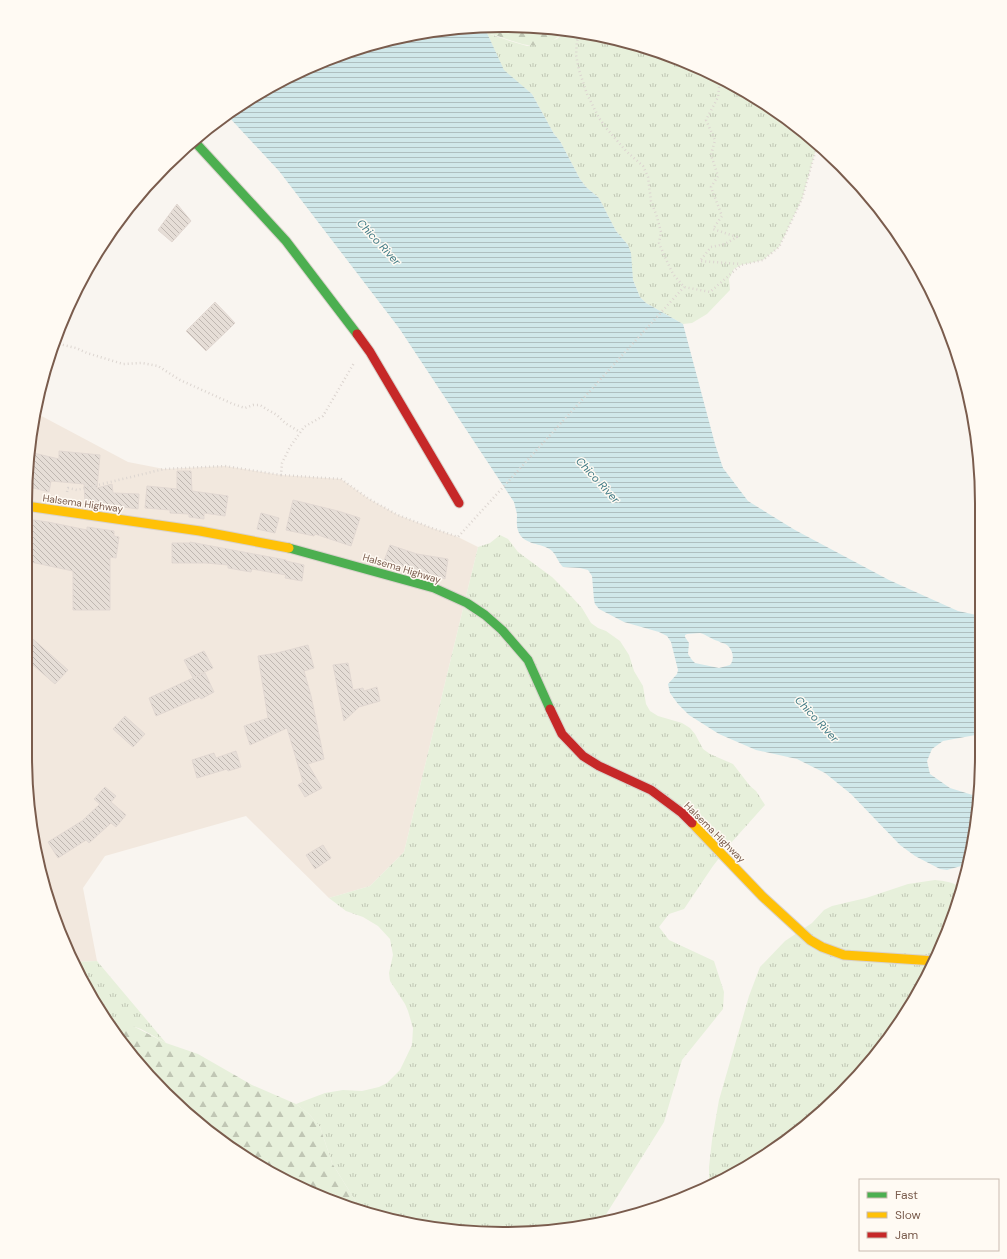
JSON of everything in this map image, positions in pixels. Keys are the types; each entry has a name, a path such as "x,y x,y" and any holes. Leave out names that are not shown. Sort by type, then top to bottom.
{"main road":[{"path":"198,145 286,241 353,327 370,352 459,503"},
{"name":"Halsema Highway","path":"32,507 200,531 290,548 434,588 467,603 485,615 502,630 528,660 562,734 583,756 598,766 651,790 682,813 762,896 810,940 822,947 844,955 928,961"}],"path":[{"path":"579,38 576,55 587,94 599,118 607,129 626,151 643,166 648,177 651,201 661,232 659,243 673,274 684,287 710,292 740,264"},
{"path":"719,85 718,97 706,120 715,140 711,155 718,176 711,187 722,216 713,229 737,237 725,244 710,247 700,261 740,264 763,260 779,247 802,199 816,150"},
{"path":"77,490 164,469 225,466 281,475 341,479 370,499 398,515 458,537 684,287"},
{"path":"60,344 123,364 158,366 180,380 233,404 245,408 253,405 260,405 300,432"},
{"path":"281,475 282,463 290,447 304,427 323,416 355,361"}],"shaded area":[{"path":"40,415 128,462 164,469 225,466 281,475 341,479 369,499 398,515 458,537 478,547 404,852 370,886 329,898 246,816 105,856 83,888 97,961 80,962 68,936 48,878 36,817 32,756 32,504 33,473"}],"green space":[{"path":"486,33 534,33 560,36 547,43 538,45 529,45"},
{"path":"487,33 527,46 557,39 561,36 565,36 626,48 684,68 739,95 765,111 791,129 816,150 802,199 779,247 763,260 741,265 734,269 729,279 730,290 707,314 692,323 683,324 646,303 640,297 633,280 628,245 616,231 599,198 586,187 580,179 560,141 554,134 532,94 504,71"},
{"path":"500,535 508,539 518,552 552,577 570,595 582,608 591,623 620,641 629,655 634,671 643,686 646,704 650,711 658,716 682,723 690,728 703,749 710,754 733,764 750,786 756,791 765,805 730,844 684,909 669,914 659,927 669,940 714,961 724,992 723,1009 682,1060 664,1122 605,1216 565,1223 534,1226 473,1226 442,1223 381,1211 357,1204 332,1163 320,1127 309,1114 296,1104 325,1093 343,1090 362,1091 379,1087 387,1083 400,1070 412,1045 413,1028 408,1011 390,981 389,973 393,955 390,939 378,926 363,917 346,911 329,898 370,886 404,852 478,547 490,543"},
{"path":"935,880 946,881 957,885 939,936 912,991 896,1017 878,1043 837,1089 791,1130 739,1164 709,1179 712,1140 719,1100 749,996 760,967 785,941 812,923 824,910 832,906 866,898 908,884"},
{"path":"97,961 166,1043 141,1029 113,1020 95,991 80,962"},
{"path":"113,1019 125,1022 166,1043 198,1054 252,1085 296,1104 309,1114 320,1127 332,1163 357,1204 323,1191 268,1164 216,1130 170,1089 129,1043"}],"water":[{"name":"Chico River","path":"487,33 504,70 532,94 554,134 560,141 580,179 586,187 599,198 616,231 628,245 631,253 633,280 640,297 646,303 683,324 715,444 723,468 748,501 795,530 889,580 958,611 975,615 975,735 943,741 932,749 927,761 930,774 950,788 973,795 971,817 962,866 947,870 940,869 915,856 900,845 851,794 825,773 797,759 756,750 719,734 689,715 678,704 670,693 668,684 677,674 678,670 671,642 667,636 659,632 624,622 599,609 595,604 592,576 588,570 563,567 551,550 529,542 522,537 517,528 517,514 514,502 399,328 279,171 231,119 268,95 295,81 352,57 381,48 412,41 442,36","holes":["700,633 726,644 729,647 733,657 730,665 719,668 695,663 688,654 689,643 685,635"]}],"building":[{"path":"177,204 191,221 172,242 158,230"},
{"path":"215,302 235,323 206,351 186,331"},
{"path":"59,451 100,455 97,488 112,484 113,493 139,494 138,509 85,502 84,484 51,481 49,492 33,488 35,453 59,459"},
{"path":"177,471 191,471 192,491 228,496 225,516 204,513 204,519 189,517 189,514 170,513 170,510 145,508 147,486 177,489"},
{"path":"293,500 360,518 351,546 315,534 314,536 286,530"},
{"path":"261,513 279,518 275,533 257,529"},
{"path":"32,520 87,530 87,527 114,531 114,536 119,537 116,558 110,557 110,610 73,610 73,571 32,562"},
{"path":"190,542 286,560 304,565 302,581 285,578 286,575 252,569 251,572 228,568 228,565 206,563 172,563 172,543"},
{"path":"390,545 417,554 448,559 445,579 384,561"},
{"path":"32,638 68,670 55,684 32,664"},
{"path":"308,645 314,668 304,671 311,696 324,759 308,764 322,788 305,797 298,785 303,782 287,728 250,745 244,726 268,718 258,656"},
{"path":"204,651 213,668 195,677 205,673 214,692 201,699 200,697 156,716 149,698 193,678 184,660"},
{"path":"348,663 353,690 363,688 364,691 377,687 380,701 359,707 344,721 333,665"},
{"path":"125,716 145,734 133,747 113,729"},
{"path":"236,751 241,767 228,771 227,769 197,778 192,760 214,753 216,758"},
{"path":"105,787 116,796 111,802 126,815 116,827 111,823 89,843 86,840 58,858 48,842 82,821 100,804 94,799"},
{"path":"323,845 331,858 315,869 306,855"}],"traffic: fast":[{"path":"198,145 286,241 357,334"},
{"path":"289,548 434,588 467,603 485,615 502,630 528,660 550,709"}],"traffic: slow":[{"path":"32,507 200,531 289,548"},
{"path":"692,823 762,896 810,940 822,947 844,955 928,961"}],"traffic: jam":[{"path":"357,334 370,352 459,503"},
{"path":"550,709 562,734 583,756 599,766 651,790 682,813 692,823"}]}
